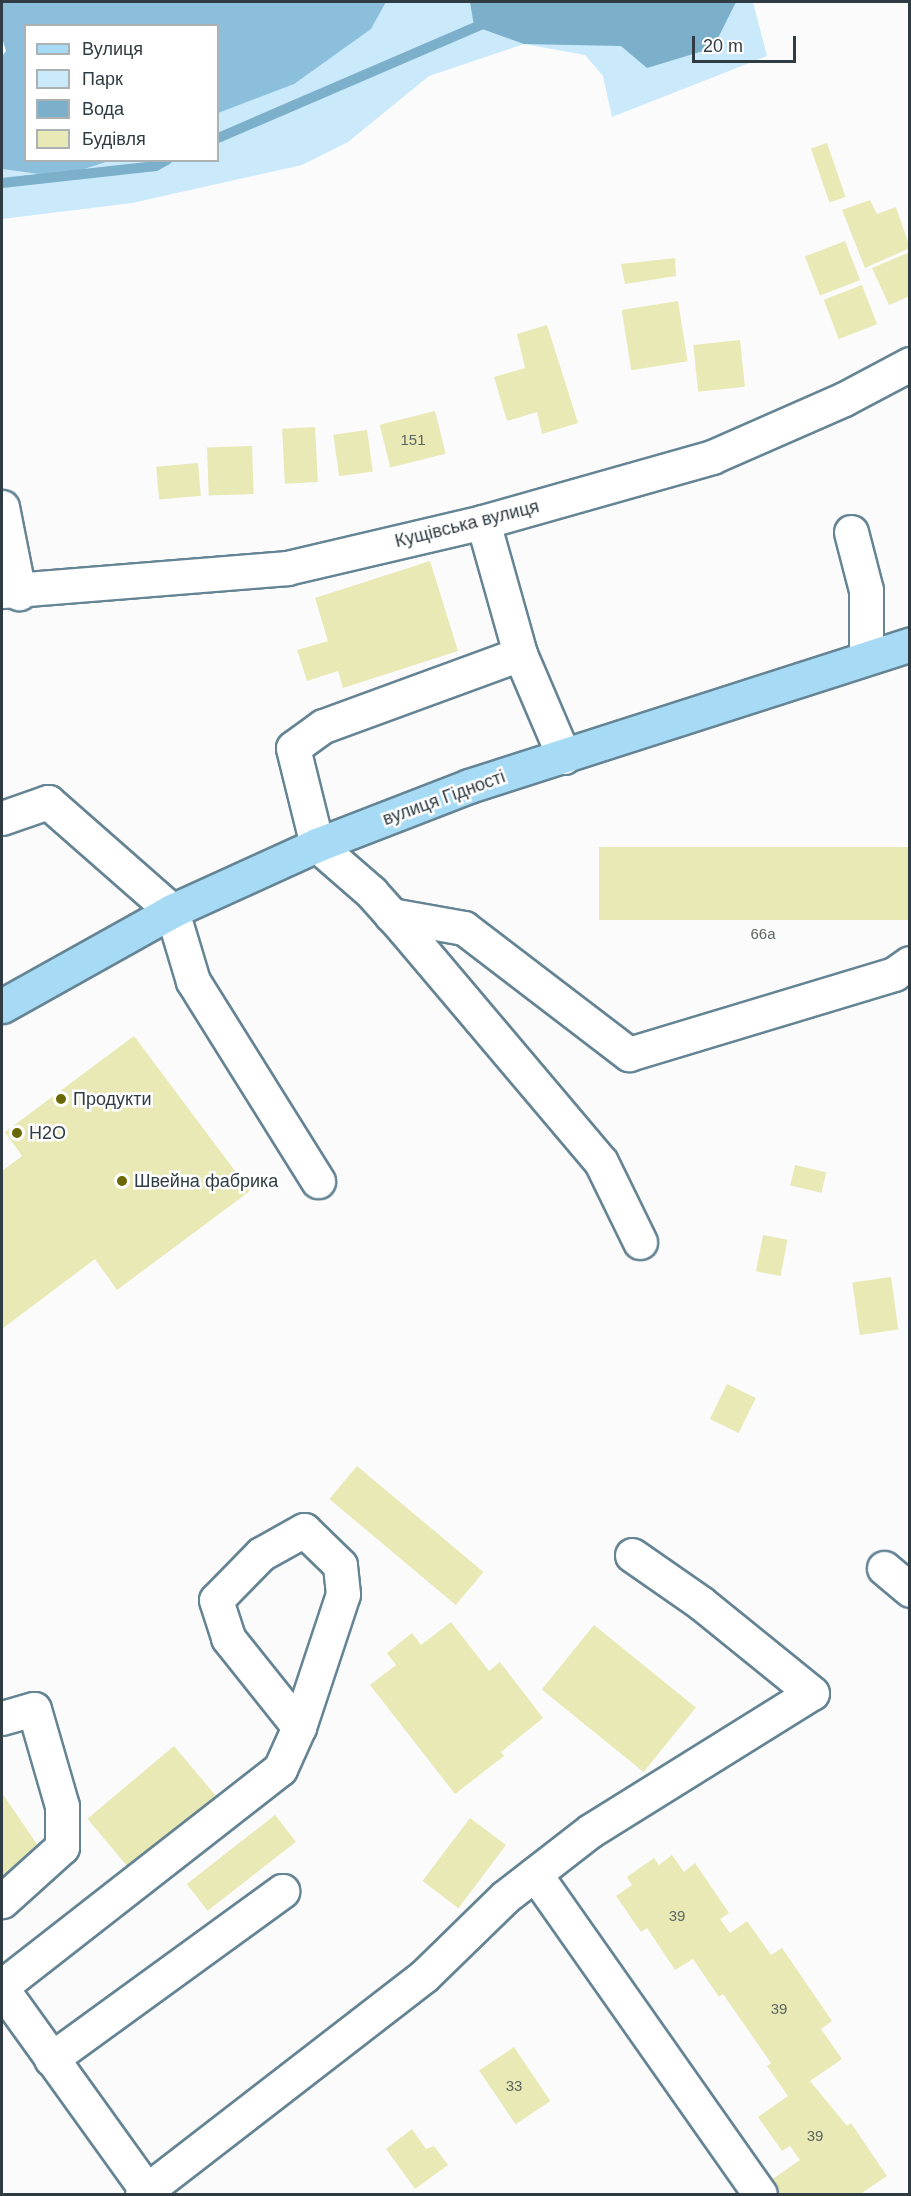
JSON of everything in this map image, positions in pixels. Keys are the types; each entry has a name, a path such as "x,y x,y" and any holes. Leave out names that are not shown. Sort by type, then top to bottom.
{"main road":[{"name":"вулиця Гідності","path":"2,1006 172,911 317,845 469,786 909,644"}],"street":[{"name":"Кущівська вулиця","path":"10,592 287,568 483,522 712,457 844,399 909,364"},
{"path":"2,507 10,592"},
{"path":"483,522 520,654 564,757"},
{"path":"851,532 867,590 866,657"},
{"path":"520,654 323,726 293,748 317,845 391,915 601,1162 640,1242"},
{"path":"2,818 48,802 172,911 193,981 318,1181"},
{"path":"391,915 465,928 629,1054 894,974 909,963"},
{"path":"299,1727 228,1638 216,1600 261,1554 304,1530 340,1565 343,1594 299,1727 280,1770 2,1988 145,2193 424,1976 505,1897 590,1831 812,1693 701,1603 632,1555"},
{"path":"884,1569 909,1590"},
{"path":"2,1718 34,1709 62,1806 62,1847 2,1901"},
{"path":"535,1874 760,2194"},
{"path":"51,2059 282,1891"}],"green space":[{"path":"386,2 753,2 767,56 612,117 603,76 585,55 524,44 429,76 348,142 302,165 132,203 2,219 2,169 60,177 106,162 219,162 219,112 371,29"}],"shaded area":[{"path":"2,2 386,2 371,29 294,84 219,113 219,24 24,24 24,162 106,162 60,177 2,169 2,56 6,51 2,38"}],"water":[{"path":"470,2 736,2 713,48 647,68 621,46 524,44 474,26"}],"building":[{"path":"827,143 846,197 829,202 811,149"},
{"path":"870,200 877,214 896,207 910,248 865,268 842,210"},
{"path":"845,241 860,280 820,296 805,256"},
{"path":"910,252 910,296 889,305 872,268"},
{"path":"675,258 676,276 625,284 621,264"},
{"path":"862,285 877,324 839,339 824,300"},
{"path":"678,301 688,361 631,370 622,310"},
{"path":"547,325 578,423 542,434 537,412 507,421 494,377 525,368 517,334"},
{"path":"740,340 745,387 698,392 693,345"},
{"path":"435,411 446,454 390,467 380,425"},
{"path":"315,427 318,482 285,484 282,429"},
{"path":"367,430 373,472 339,476 333,435"},
{"path":"252,446 254,494 209,496 207,448"},
{"path":"198,463 201,496 159,500 156,467"},
{"path":"430,561 458,651 343,688 338,671 307,681 297,650 328,641 315,598"},
{"path":"599,847 910,847 910,920 599,920"},
{"name":"Швейна фабрика","path":"134,1036 250,1191 117,1290 95,1259 2,1329 2,1171 22,1156 5,1132"},
{"path":"795,1165 826,1172 821,1193 790,1185"},
{"path":"763,1235 788,1240 780,1276 756,1271"},
{"path":"891,1277 898,1329 860,1335 852,1282"},
{"path":"727,1384 756,1398 739,1433 710,1419"},
{"path":"357,1466 483,1572 456,1605 329,1499"},
{"path":"451,1622 489,1671 500,1662 543,1718 501,1752 504,1756 455,1794 370,1685 396,1665 387,1653 412,1633 421,1645"},
{"path":"594,1625 696,1707 644,1772 542,1690"},
{"path":"174,1746 217,1797 131,1870 87,1819"},
{"path":"2,1793 43,1853 2,1882"},
{"path":"275,1815 296,1842 208,1911 187,1884"},
{"path":"470,1818 506,1845 458,1908 422,1881"},
{"path":"672,1855 684,1872 695,1863 729,1913 720,1919 730,1933 747,1921 771,1955 782,1948 832,2021 821,2029 842,2059 810,2081 847,2126 851,2123 887,2176 860,2194 771,2194 764,2185 800,2160 790,2146 782,2151 758,2117 788,2096 767,2066 771,2063 723,1994 719,1997 693,1959 675,1970 647,1928 641,1932 616,1896 632,1885 627,1877 654,1858 659,1865"},
{"path":"514,2047 550,2101 516,2124 479,2070"},
{"path":"412,2129 426,2149 434,2146 448,2165 415,2189 386,2149"}],"waterway":[{"path":"219,138 487,22"},
{"path":"2,183 156,166 163,162"}],"place":[{"name":"Продукти","path":"61,1099"},
{"name":"H2O","path":"17,1133"},
{"name":"Швейна фабрика","path":"122,1181"}]}
